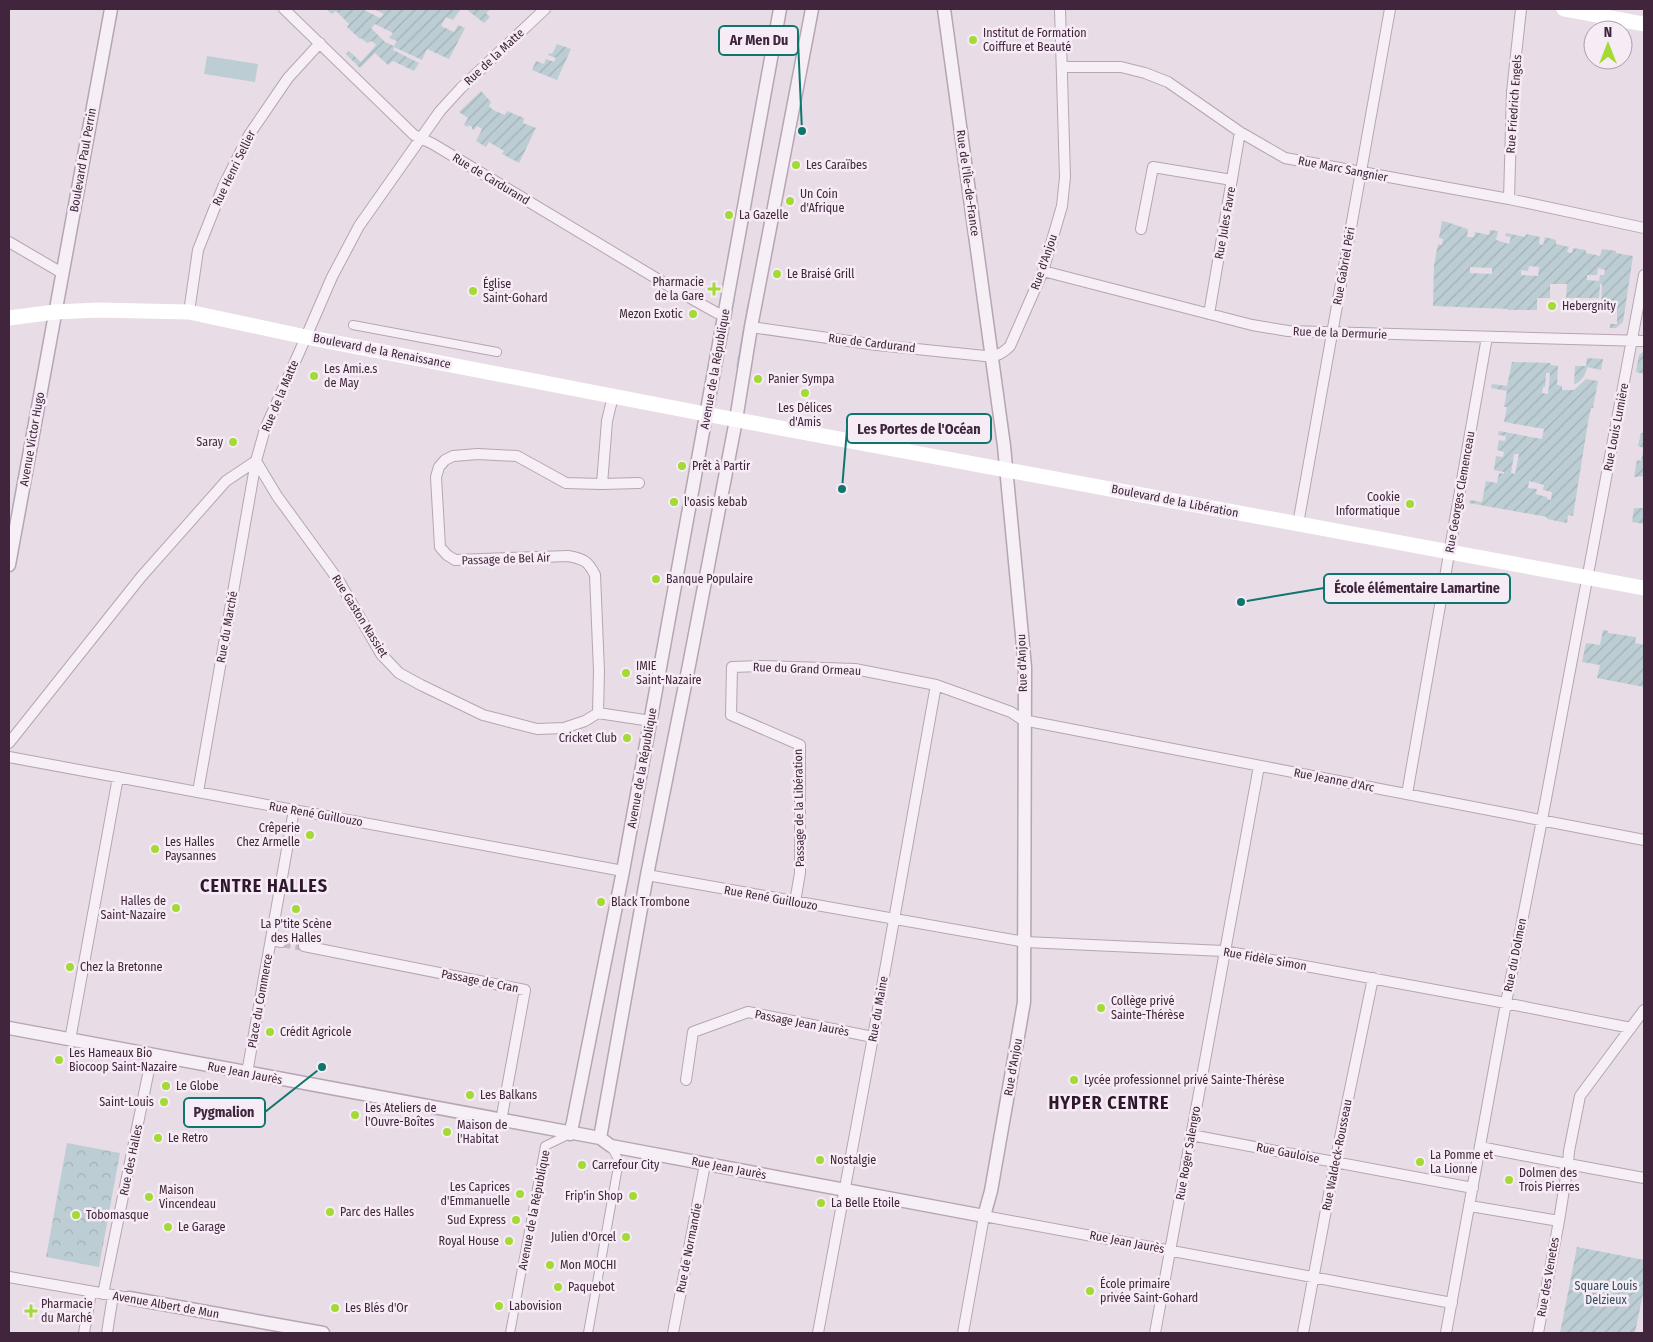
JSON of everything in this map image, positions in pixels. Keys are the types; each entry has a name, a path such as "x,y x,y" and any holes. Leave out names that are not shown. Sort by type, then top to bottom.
{"main road":[{"path":"1564,9 1644,24"},
{"name":"Boulevard de la Renaissance","path":"9,318 55,312 98,310 189,312 306,337 706,414"},
{"name":"Boulevard de la Libération","path":"706,414 1644,588"}],"street":[{"name":"Boulevard Paul Perrin","path":"55,312 111,9"},
{"name":"Rue de Cardurand","path":"284,9 414,135 433,144 669,286 717,313 725,315"},
{"name":"Rue de la Matte","path":"256,461 265,429 332,277 359,226 440,111 461,88 545,9"},
{"name":"Avenue de la République","path":"510,1333 544,1146 570,1134 651,721 780,9"},
{"name":"Avenue de la République","path":"600,1138 647,875 736,420 751,327 812,9"},
{"name":"Rue de l'Île-de-France","path":"944,9 992,356"},
{"name":"Rue d'Anjou","path":"963,1333 984,1216 991,1191 1024,1002 1024,667 1007,470 992,356 1001,354 1010,346 1043,271 1062,206 1065,177 1060,9"},
{"name":"Rue Gabriel Péri","path":"1298,524 1390,9"},
{"name":"Rue Friedrich Engels","path":"1509,199 1512,92 1521,9"},
{"name":"Rue Henri Sellier","path":"189,312 198,250 223,187 249,134 288,78 320,43"},
{"name":"Rue Marc Sangnier","path":"1062,67 1121,67 1145,72 1168,82 1240,132 1285,158 1509,199 1644,228"},
{"name":"Rue Jules Favre","path":"1209,314 1240,132"},
{"path":"1141,229 1153,168 1232,180"},
{"path":"9,242 62,274"},
{"name":"Rue de la Dermurie","path":"1043,271 1252,325 1288,331 1644,341"},
{"name":"Rue Louis Lumière","path":"1587,578 1644,275"},
{"name":"Avenue Victor Hugo","path":"9,565 55,312"},
{"path":"353,325 497,352"},
{"name":"Rue de Cardurand","path":"751,327 877,345 992,356"},
{"name":"Rue Georges Clemenceau","path":"1407,794 1487,337"},
{"path":"602,484 608,421 613,396"},
{"name":"Passage de Bel Air","path":"598,713 599,671 595,575 589,564 580,558 568,556 455,560 446,555 440,547 436,477 439,467 453,456 478,454 516,456 566,483 639,483"},
{"path":"9,743 148,570 226,481 256,461"},
{"name":"Rue Gaston Nassiet","path":"256,461 277,496 339,581 381,654 400,672 421,685 483,715 537,728 564,728 598,713"},
{"name":"Rue du Marché","path":"198,792 256,461"},
{"name":"Rue du Dolmen","path":"1446,1333 1506,1003 1587,578"},
{"name":"Rue du Grand Ormeau","path":"732,667 855,669 936,684 1011,712 1023,720"},
{"name":"Passage de la Libération","path":"732,667 731,715 800,745 800,873 795,902"},
{"name":"Rue du Maine","path":"818,1333 936,684"},
{"path":"598,713 651,721"},
{"name":"Rue Jeanne d'Arc","path":"1023,720 1644,840"},
{"name":"Rue René Guillouzo","path":"9,757 623,871"},
{"name":"Rue Roger Salengro","path":"1155,1333 1259,766"},
{"path":"70,1040 118,778"},
{"name":"Place du Commerce","path":"247,1073 294,810"},
{"name":"Rue René Guillouzo","path":"647,875 894,920"},
{"name":"Rue Fidèle Simon","path":"894,920 1025,942 1224,951 1632,1028"},
{"path":"271,940 282,942"},
{"name":"Passage de Cran","path":"304,946 525,990 501,1121"},
{"name":"Rue Waldeck-Rousseau","path":"1303,1333 1335,1162 1373,978"},
{"name":"Rue des Venetes","path":"1538,1333 1580,1096 1644,1010"},
{"name":"Passage Jean Jaurès","path":"686,1080 693,1032 748,1012 873,1037"},
{"name":"Rue Jean Jaurès","path":"9,1028 570,1134 600,1138 611,1146 705,1164 1452,1303"},
{"name":"Rue des Halles","path":"106,1333 108,1294 152,1055"},
{"name":"Rue Gauloise","path":"1191,1135 1473,1188"},
{"path":"588,1333 618,1161 611,1146"},
{"path":"1480,1147 1644,1178"},
{"name":"Rue de Normandie","path":"673,1333 705,1164"},
{"path":"1470,1206 1559,1221"},
{"name":"Avenue Albert de Mun","path":"9,1277 129,1298 268,1328 323,1333"},
{"path":"84,1333 91,1292"}],"green space":[{"path":"326,9 364,9 380,18 384,14 374,9 461,9 453,20 446,17 441,26 454,32 458,25 465,28 449,59 427,49 422,60 394,47 393,50 419,63 414,71 393,61 388,65 375,53 360,68 346,54 349,51 361,62 376,45 372,41 367,43 360,39 347,27 349,24 336,11 332,14","holes":["375,24 393,33 389,38 397,41 394,46 385,42 371,28"]},
{"path":"466,9 490,9 486,13 490,17 484,23"},
{"path":"557,44 571,49 557,80 532,70 536,61 544,64 546,59 554,62 556,58 548,55 549,53 552,54"},
{"path":"207,56 258,64 255,82 204,74"},
{"path":"481,91 491,102 489,106 493,110 505,115 507,111 524,118 523,123 536,128 519,163 502,154 504,151 489,142 486,147 476,141 482,129 477,126 474,130 469,125 468,127 464,125 468,118 459,112"},
{"path":"1442,221 1468,229 1467,237 1474,237 1475,232 1489,235 1490,230 1498,231 1496,240 1509,244 1511,237 1505,236 1506,233 1525,237 1526,234 1540,237 1539,244 1543,245 1545,237 1556,240 1556,244 1569,247 1567,252 1572,253 1573,248 1586,250 1586,253 1600,256 1602,249 1633,256 1623,322 1616,328 1610,328 1610,324 1617,324 1617,309 1601,308 1602,284 1600,284 1599,298 1566,298 1567,284 1550,284 1550,298 1537,298 1537,310 1433,306 1434,265 1438,244 1442,245 1443,239 1439,238","holes":["1529,266 1539,267 1538,276 1521,275 1521,270 1528,271","1470,267 1492,268 1492,274 1470,273","1598,268 1605,270 1604,275 1600,275 1599,281 1587,280 1587,275 1597,275"]},
{"path":"730,298 735,299 723,364 720,364"},
{"path":"748,301 754,302 739,368 736,367"},
{"path":"1644,351 1644,374 1636,372 1639,355"},
{"path":"1587,358 1603,359 1601,370 1587,367 1583,377 1574,384 1575,366 1586,366"},
{"path":"1512,362 1550,363 1551,365 1558,366 1557,385 1562,386 1562,390 1574,390 1586,379 1598,381 1593,408 1591,408 1588,422 1573,516 1568,515 1567,523 1547,519 1547,517 1469,503 1470,500 1482,502 1486,481 1497,483 1499,473 1504,474 1504,472 1494,470 1496,456 1503,457 1504,452 1497,450 1499,440 1505,441 1506,436 1498,435 1499,431 1542,439 1544,429 1504,422 1507,407 1504,407 1507,391 1491,388 1492,384 1507,386","holes":["1546,373 1550,373 1548,394 1542,393 1543,387 1545,387","1514,454 1519,454 1515,474 1511,473","1529,481 1544,485 1543,490 1552,492 1551,500 1536,494 1537,489 1528,488"]},
{"path":"1641,433 1644,433 1644,448 1638,446"},
{"path":"1644,448 1644,476 1634,477 1637,460 1641,461"},
{"path":"1634,508 1644,508 1644,524 1632,522"},
{"path":"1603,630 1608,631 1608,633 1636,637 1635,643 1644,645 1644,687 1597,678 1600,665 1582,662 1586,643 1600,645"},
{"path":"67,1143 120,1153 99,1267 46,1257"},
{"name":"Square Louis Delzieux","path":"1577,1247 1644,1260 1644,1288 1635,1333 1560,1333"}],"tunnel":[{"path":"281,942 304,946"}],"place":[{"name":"Institut de Formation Coiffure et Beauté","path":"973,40"},
{"name":"Ar Men Du","path":"802,131"},
{"name":"Les Caraïbes","path":"796,165"},
{"name":"Un Coin d'Afrique","path":"790,201"},
{"name":"La Gazelle","path":"729,215"},
{"name":"Le Braisé Grill","path":"777,274"},
{"name":"Pharmacie de la Gare","path":"714,289"},
{"name":"Église Saint-Gohard","path":"473,291"},
{"name":"Hebergnity","path":"1552,306"},
{"name":"Mezon Exotic","path":"693,314"},
{"name":"Les Ami.e.s de May","path":"314,376"},
{"name":"Panier Sympa","path":"758,379"},
{"name":"Les Délices d'Amis","path":"805,393"},
{"name":"Saray","path":"233,442"},
{"name":"Prêt à Partir","path":"682,466"},
{"name":"Les Portes de l'Océan","path":"842,489"},
{"name":"l'oasis kebab","path":"674,502"},
{"name":"Cookie Informatique","path":"1410,504"},
{"name":"Banque Populaire","path":"656,579"},
{"name":"École élémentaire Lamartine","path":"1241,602"},
{"name":"IMIE Saint-Nazaire","path":"626,673"},
{"name":"Cricket Club","path":"627,738"},
{"name":"Crêperie Chez Armelle","path":"310,835"},
{"name":"Les Halles Paysannes","path":"155,849"},
{"name":"Black Trombone","path":"601,902"},
{"name":"Halles de Saint-Nazaire","path":"176,908"},
{"name":"La P'tite Scène des Halles","path":"296,909"},
{"name":"Chez la Bretonne","path":"70,967"},
{"name":"Collège privé Sainte-Thérèse","path":"1101,1008"},
{"name":"Crédit Agricole","path":"270,1032"},
{"name":"Les Hameaux Bio Biocoop Saint-Nazaire","path":"59,1060"},
{"name":"Pygmalion","path":"322,1067"},
{"name":"Lycée professionnel privé Sainte-Thérèse","path":"1074,1080"},
{"name":"Le Globe","path":"166,1086"},
{"name":"Les Balkans","path":"470,1095"},
{"name":"Saint-Louis","path":"164,1102"},
{"name":"Les Ateliers de l'Ouvre-Boîtes","path":"355,1115"},
{"name":"Maison de l'Habitat","path":"447,1132"},
{"name":"Le Retro","path":"158,1138"},
{"name":"Nostalgie","path":"820,1160"},
{"name":"La Pomme et La Lionne","path":"1420,1162"},
{"name":"Carrefour City","path":"582,1165"},
{"name":"Dolmen des Trois Pierres","path":"1509,1180"},
{"name":"Les Caprices d'Emmanuelle","path":"520,1194"},
{"name":"Frip'in Shop","path":"633,1196"},
{"name":"Maison Vincendeau","path":"149,1197"},
{"name":"La Belle Etoile","path":"821,1203"},
{"name":"Parc des Halles","path":"330,1212"},
{"name":"Tobomasque","path":"76,1215"},
{"name":"Sud Express","path":"516,1220"},
{"name":"Le Garage","path":"168,1227"},
{"name":"Julien d'Orcel","path":"626,1237"},
{"name":"Royal House","path":"509,1241"},
{"name":"Mon MOCHI","path":"550,1265"},
{"name":"Paquebot","path":"558,1287"},
{"name":"École primaire privée Saint-Gohard","path":"1090,1291"},
{"name":"Labovision","path":"499,1306"},
{"name":"Les Blés d'Or","path":"335,1308"},
{"name":"Pharmacie du Marché","path":"31,1311"}],"district":[{"name":"CENTRE HALLES","path":"264,886"},
{"name":"HYPER CENTRE","path":"1109,1103"}]}
